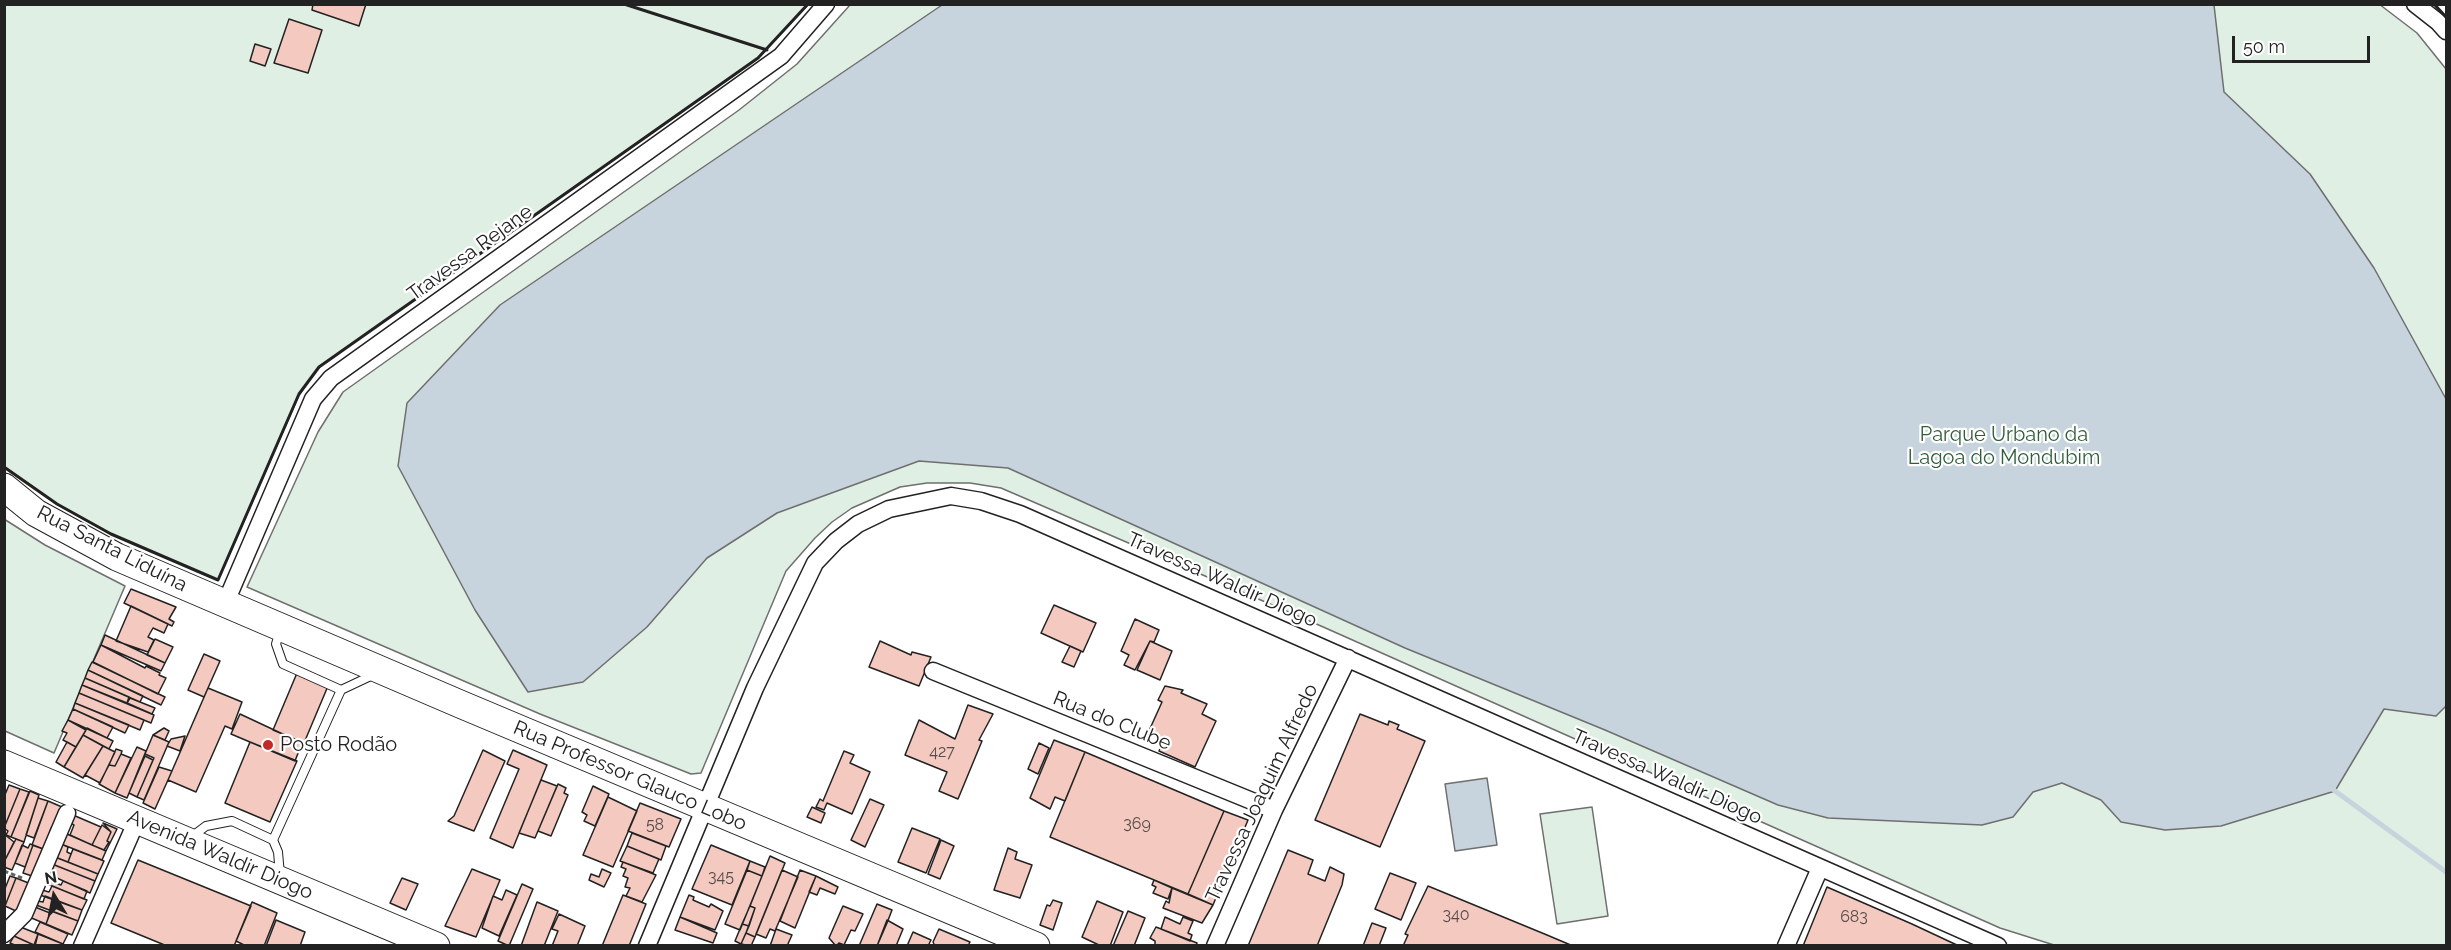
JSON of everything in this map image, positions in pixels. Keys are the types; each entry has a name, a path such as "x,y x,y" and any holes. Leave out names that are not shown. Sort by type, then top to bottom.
{"main road":[{"name":"Rua Santa Liduína","path":"4,488 36,513 117,557 225,604"},
{"name":"Rua Professor Glauco Lobo","path":"225,604 1036,945"},
{"name":"Avenida Waldir Diogo","path":"4,764 436,945"}],"street":[{"name":"Travessa Rejane","path":"225,604 313,399 331,378 781,56 826,4"},
{"path":"2415,4 2446,31"},
{"name":"Travessa Waldir Diogo","path":"647,945 755,688 814,563 858,524 889,509 951,496 981,501 1020,514 1998,945"},
{"name":"Travessa Joaquim Alfredo","path":"1215,945 1274,810 1348,658"},
{"name":"Rua do Clube","path":"933,670 1274,810"},
{"path":"4,934 24,914 67,813"},
{"path":"82,945 137,820"},
{"path":"1786,945 1820,868"}],"lane":[{"path":"281,628 276,644 282,664 341,690"},
{"path":"273,840 341,690 381,671"},
{"path":"187,840 206,826 232,821 273,840 278,852 281,881"}],"green space":[{"name":"Parque Urbano da Lagoa do Mondubim","path":"2379,4 2417,33 2446,69 2446,945 2054,945 2000,928 1321,626 1001,488 970,483 927,483 900,487 852,508 815,538 786,571 701,773 691,774 540,714 247,587 318,432 343,392 739,110 797,64 850,5"},
{"path":"4,5 808,5 758,58 319,367 299,395 218,580 111,534 57,504 5,467"},
{"path":"4,519 45,545 125,586 54,753 5,731"},
{"path":"1592,807 1608,916 1557,924 1540,814"}],"shaded area":[{"name":"Parque Urbano da Lagoa do Mondubim","path":"942,5 2214,5 2224,92 2310,174 2374,268 2446,399 2446,706 2436,716 2384,709 2335,791 2221,826 2165,830 2121,822 2101,800 2062,783 2033,792 2013,817 1982,825 1828,818 1778,805 1605,730 1405,648 1008,468 919,461 777,513 707,558 647,627 583,682 528,692 475,610 398,466 407,403 500,305"},
{"path":"1487,778 1497,845 1455,851 1445,784"}],"building":[{"path":"313,4 366,4 359,26 312,10"},
{"path":"289,19 322,30 308,73 274,63"},
{"path":"255,44 271,49 265,66 250,61"},
{"path":"131,589 176,607 169,619 174,622 172,626 124,603"},
{"path":"1054,605 1096,623 1083,652 1041,633"},
{"path":"131,606 168,624 164,633 153,628 148,637 154,640 148,652 116,641"},
{"path":"1135,619 1159,630 1154,642 1150,641 1135,670 1124,665 1129,655 1121,651"},
{"path":"105,635 165,663 161,671 101,645"},
{"path":"155,639 173,647 165,663 147,655"},
{"path":"880,641 911,655 912,652 931,657 919,686 869,667"},
{"path":"1150,641 1172,651 1160,680 1137,670"},
{"path":"101,645 166,678 158,694 93,662"},
{"path":"1070,646 1081,651 1074,667 1062,662"},
{"path":"204,654 220,661 204,697 188,690"},
{"path":"92,662 165,697 161,705 88,670"},
{"path":"88,670 143,696 140,702 85,678"},
{"path":"297,673 328,686 304,743 273,730"},
{"path":"85,678 129,697 127,703 82,685"},
{"path":"82,685 154,715 151,723 79,693"},
{"path":"1165,686 1183,690 1181,693 1207,704 1202,714 1216,721 1195,767 1159,751 1164,740 1148,733 1162,702 1158,700"},
{"path":"208,688 242,702 232,729 225,726 196,792 168,780"},
{"path":"79,693 144,720 140,730 75,703"},
{"path":"130,698 155,708 152,714 127,703"},
{"path":"75,703 129,725 125,733 73,709"},
{"path":"968,705 993,714 979,740 982,741 958,799 939,791 947,772 905,755 919,720 955,739"},
{"path":"73,709 113,727 107,738 68,720"},
{"path":"240,714 302,743 295,761 231,734"},
{"path":"1360,714 1388,725 1389,721 1399,725 1397,729 1425,741 1380,847 1315,820"},
{"path":"68,720 86,730 76,747 63,740 67,733 62,731"},
{"path":"87,728 113,741 109,749 83,735"},
{"path":"164,728 169,731 165,740 153,735"},
{"path":"83,735 103,746 83,778 64,767"},
{"path":"153,735 169,742 144,800 137,797 154,758 145,754"},
{"path":"185,736 180,751 167,746 171,739"},
{"path":"1054,740 1085,752 1065,801 1055,797 1050,809 1030,798"},
{"path":"67,742 76,747 64,767 56,762"},
{"path":"250,742 297,761 270,822 225,803"},
{"path":"1039,743 1049,748 1038,774 1028,769"},
{"path":"103,746 115,752 100,783 85,775"},
{"path":"137,747 146,751 127,798 115,793"},
{"path":"116,749 122,751 121,754 115,766 109,765"},
{"path":"483,750 505,761 474,831 448,821 454,816"},
{"path":"513,750 547,765 513,848 490,838 519,769 507,764"},
{"path":"844,751 854,755 850,763 870,772 852,814 827,803 824,810 816,807 820,799 823,801"},
{"path":"1085,752 1224,811 1188,894 1050,837"},
{"path":"121,754 131,758 115,793 99,784 109,765 115,766"},
{"path":"145,756 153,760 137,797 129,793"},
{"path":"159,767 172,771 155,809 143,803"},
{"path":"541,780 557,786 535,838 519,833"},
{"path":"558,784 566,788 564,793 568,795 551,836 538,831"},
{"path":"9,785 20,789 4,828 4,797"},
{"path":"593,786 609,794 595,826 584,821 587,815 582,812"},
{"path":"20,789 29,792 11,837 6,835 8,831 4,828"},
{"path":"30,791 39,795 24,842 11,837"},
{"path":"608,797 637,811 613,867 583,855"},
{"path":"38,798 48,801 34,838 26,835"},
{"path":"870,799 884,805 865,847 851,840"},
{"path":"48,801 62,807 53,829 51,828 46,850 32,845"},
{"path":"640,803 681,819 669,847 628,831"},
{"path":"812,807 825,813 821,823 807,817"},
{"path":"1224,811 1248,820 1213,905 1188,894"},
{"path":"73,815 101,827 92,845 70,835 74,825 70,823"},
{"path":"103,823 117,829 106,851 104,850 111,832"},
{"path":"102,825 111,832 104,850 92,845"},
{"path":"912,828 940,839 926,873 898,862"},
{"path":"632,833 666,846 661,860 627,846"},
{"path":"4,834 14,842 4,862"},
{"path":"67,834 106,851 102,860 61,844"},
{"path":"16,839 24,842 12,870 4,867 4,862"},
{"path":"941,840 954,846 940,879 928,874"},
{"path":"30,844 33,845 25,867 15,863 22,845 28,848"},
{"path":"61,844 68,847 67,852 71,854 68,862 55,857"},
{"path":"33,845 46,850 35,877 23,873"},
{"path":"711,845 750,861 732,905 692,889"},
{"path":"627,846 659,859 653,873 620,861"},
{"path":"1008,848 1017,852 1015,859 1032,865 1020,898 994,890"},
{"path":"73,849 104,861 98,874 68,862"},
{"path":"1288,850 1313,860 1308,874 1325,881 1330,867 1344,874 1342,885 1317,946 1248,946"},
{"path":"770,856 785,863 755,937 746,933 755,908 750,906"},
{"path":"55,857 98,874 95,881 52,864"},
{"path":"138,860 251,906 234,946 167,946 111,923"},
{"path":"750,861 765,867 762,876 747,870"},
{"path":"623,862 656,875 642,902 626,896 630,888 625,887 628,878 623,876 626,869 621,867"},
{"path":"52,864 95,881 90,893 48,874"},
{"path":"472,869 500,880 476,937 445,926"},
{"path":"602,869 611,873 604,887 589,880 591,874 599,877"},
{"path":"747,870 762,876 740,930 725,924"},
{"path":"782,870 798,877 775,931 770,929 766,938 756,934"},
{"path":"800,870 816,876 795,928 780,921"},
{"path":"1390,873 1416,883 1401,920 1375,909"},
{"path":"10,876 16,878 5,906 4,891"},
{"path":"816,876 838,887 835,894 820,888 817,895 809,892"},
{"path":"16,878 31,884 18,912 5,906"},
{"path":"402,878 418,884 406,910 390,903"},
{"path":"46,879 61,885 63,881 87,891 84,899 45,883"},
{"path":"1154,880 1172,888 1168,899 1153,893 1156,887 1152,885"},
{"path":"522,884 533,889 509,946 498,941"},
{"path":"52,886 87,900 82,910 40,895 42,890 49,892"},
{"path":"1428,886 1573,946 1403,946 1408,935 1405,934"},
{"path":"1827,887 1912,924 1959,946 1803,946"},
{"path":"1172,888 1213,905 1202,923 1163,908 1166,901 1169,903"},
{"path":"506,890 517,895 499,936 482,928 493,896 502,900"},
{"path":"623,895 646,904 629,946 602,946"},
{"path":"689,895 694,897 693,900 709,907 711,904 723,911 715,930 680,917"},
{"path":"45,896 82,910 78,921 36,905 38,901 43,902"},
{"path":"1053,900 1062,903 1053,930 1040,925 1047,905 1050,906"},
{"path":"1097,901 1123,912 1110,946 1101,946 1082,937"},
{"path":"252,902 277,913 264,946 246,946 236,941"},
{"path":"537,902 558,911 544,946 521,946"},
{"path":"877,904 892,910 887,923 877,946 859,946"},
{"path":"750,906 755,908 749,926 742,924"},
{"path":"843,906 863,914 855,931 851,930 844,945 839,943 836,946 829,938"},
{"path":"35,907 50,913 46,924 29,917"},
{"path":"51,911 78,921 72,935 46,924"},
{"path":"1128,911 1145,918 1134,946 1113,946"},
{"path":"559,914 585,926 577,946 552,946 558,931 552,929"},
{"path":"680,917 717,933 713,943 675,930"},
{"path":"1165,917 1180,924 1183,917 1193,921 1188,933 1192,935 1190,941 1161,929"},
{"path":"276,920 305,932 300,946 266,946"},
{"path":"887,920 903,929 896,946 877,946"},
{"path":"40,922 68,934 63,944 35,932"},
{"path":"1372,923 1386,928 1379,946 1363,946"},
{"path":"742,924 749,926 741,944 735,941"},
{"path":"18,926 38,934 34,945 14,936"},
{"path":"1156,927 1197,943 1196,946 1155,946 1155,941 1150,938"},
{"path":"776,929 792,935 787,946 770,946"},
{"path":"939,929 970,942 968,946 935,946 933,942"},
{"path":"913,932 931,940 928,946 907,946"},
{"path":"746,933 755,937 751,946 741,944"},
{"path":"38,934 63,944 67,946 35,946"},
{"path":"14,936 35,946 17,946 10,943"}],"waterway":[{"path":"2331,788 2446,872"}],"wall":[{"path":"624,4 767,50"},
{"path":"4,467 57,504 111,534 218,580 299,394 319,367 758,58 808,4"},
{"path":"2434,4 2446,17"}],"place":[{"name":"Posto Rodão","path":"268,745"}]}
